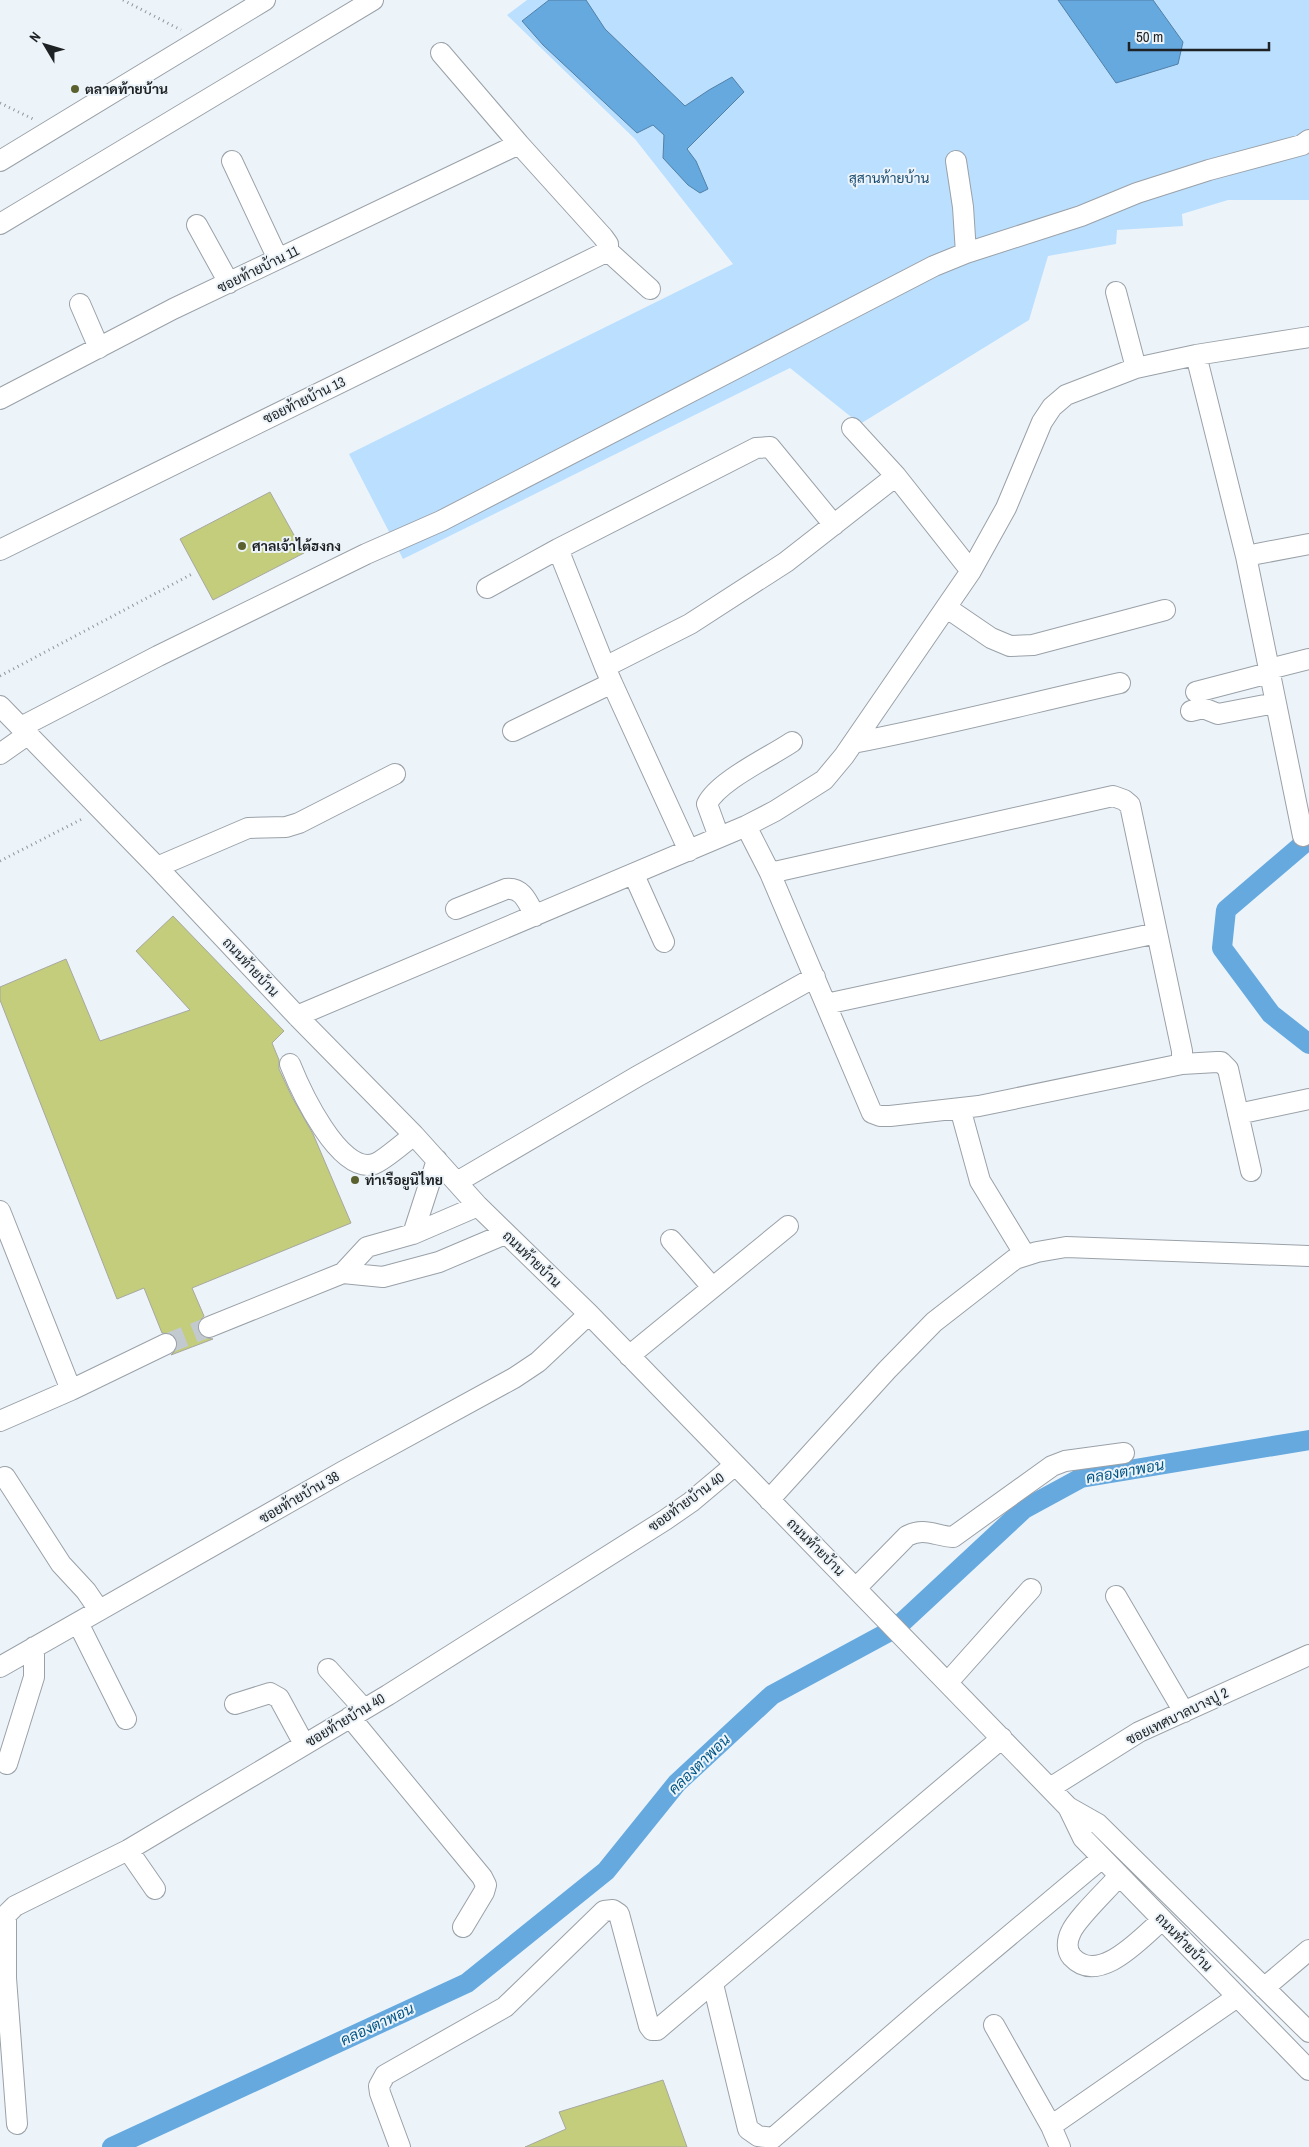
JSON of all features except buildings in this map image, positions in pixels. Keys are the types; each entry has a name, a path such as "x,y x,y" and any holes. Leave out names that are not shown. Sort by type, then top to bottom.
{"street":[{"path":"0,161 265,0"},
{"path":"0,224 373,0"},
{"path":"441,53 518,144 603,237 608,244 608,251 650,288"},
{"path":"0,754 24,731 167,651 366,554 450,516 934,266 966,253 1081,216 1137,193 1209,170 1302,145 1309,140"},
{"name":"ซอยท้ายบ้าน 11","path":"0,398 229,283 518,144"},
{"path":"232,161 278,259"},
{"path":"956,161 963,207 966,253"},
{"path":"197,224 229,283"},
{"name":"ซอยท้ายบ้าน 13","path":"0,550 608,251"},
{"path":"1116,292 1136,368"},
{"path":"80,304 98,348"},
{"path":"297,1016 746,826 775,811 824,780 853,743 971,572 1006,508 1042,422 1052,408 1066,395 1136,368 1196,355 1309,337"},
{"path":"1196,355 1246,556 1303,836"},
{"path":"852,428 896,476 971,572"},
{"path":"487,588 558,549 756,448 770,447 834,525"},
{"path":"513,731 608,675 786,562 896,476"},
{"path":"1246,556 1309,544"},
{"path":"558,549 608,675 689,851"},
{"path":"947,608 991,638 1010,646 1033,644 1165,610"},
{"path":"1276,703 1218,714 1193,702 1269,671 1309,659"},
{"path":"853,743 940,726 987,712 1120,683"},
{"name":"ถนนท้ายบ้าน","path":"0,706 157,867 297,1016 414,1135 505,1234 589,1314 1068,1807 1098,1824 1309,2032"},
{"path":"719,837 707,804 710,797 721,786 792,742"},
{"path":"157,867 248,828 286,827 299,823 395,774"},
{"path":"770,873 1113,796 1124,800 1130,804 1182,1051 1182,1064"},
{"path":"746,826 770,873 872,1113 880,1116 890,1116 989,1104 1182,1064 1217,1062 1228,1069 1251,1171"},
{"path":"634,875 664,942"},
{"path":"456,909 513,888 520,891 524,896 535,916"},
{"path":"826,1004 1157,933"},
{"path":"457,1182 638,1076 815,977"},
{"path":"290,1064 302,1094 323,1128 349,1158 360,1164 374,1164 414,1135"},
{"path":"1238,1114 1309,1099"},
{"path":"960,1108 980,1181 1025,1255"},
{"path":"413,1234 436,1160"},
{"path":"208,1327 343,1273 367,1247 413,1234 478,1206"},
{"path":"0,1212 71,1390"},
{"path":"629,1356 788,1226"},
{"path":"343,1273 383,1277 439,1262 505,1234"},
{"path":"671,1240 712,1287"},
{"path":"769,1500 934,1322 1015,1259 1025,1255 1066,1248 1309,1256"},
{"name":"ซอยท้ายบ้าน 38","path":"0,1667 342,1472 514,1378 538,1362 589,1314"},
{"path":"0,1421 71,1390 166,1344"},
{"path":"856,1588 907,1536 916,1532 927,1531 953,1537 1052,1466 1065,1461 1124,1453"},
{"name":"ซอยท้ายบ้าน 40","path":"3,1983 6,1914 14,1906 128,1850 357,1713 665,1520 692,1502 735,1465"},
{"path":"5,1477 61,1564 86,1591 99,1610"},
{"path":"948,1682 1031,1590"},
{"path":"1116,1596 1184,1712"},
{"path":"78,1623 126,1719"},
{"path":"7,1764 34,1677 34,1647"},
{"name":"ซอยเทศบาลบางปู 2","path":"1050,1788 1077,1769 1139,1732 1309,1655"},
{"path":"328,1669 357,1713 482,1877 486,1885 484,1892 463,1926"},
{"path":"235,1704 270,1693 279,1698 304,1744"},
{"path":"400,2147 380,2093 379,2086 385,2075 505,2007 604,1910 613,1910 619,1914 649,2026 652,2030 657,2030 1002,1738"},
{"name":"ถนนท้ายบ้าน","path":"1068,1807 1083,1838 1309,2070"},
{"path":"128,1850 155,1889"},
{"path":"713,1984 748,2129 754,2142 773,2138 930,2002 1102,1858"},
{"path":"1120,1876 1071,1931 1067,1946 1071,1956 1083,1966 1098,1966 1116,1959 1162,1920"},
{"path":"1264,1988 1309,1950"},
{"path":"3,1983 7,2077 17,2124"},
{"path":"1050,2126 1237,1997"},
{"path":"994,2025 1060,2147"}],"path":[{"path":"123,0 199,40"},
{"path":"0,103 53,128"},
{"path":"0,676 192,574"},
{"path":"0,861 70,825"}],"green space":[{"name":"สุสานท้ายบ้าน","path":"527,0 1309,0 1309,200 1228,200 1182,214 1183,226 1117,230 1116,244 1048,256 1029,320 860,424 790,368 403,559 349,454 733,264 635,139 507,15"}],"water":[{"path":"549,0 586,0 605,29 685,106 732,77 744,92 687,149 696,161 708,189 700,193 688,185 663,158 664,135 653,125 637,133 543,45 522,21"},
{"path":"1058,0 1153,0 1183,42 1178,64 1116,83"}],"waterway":[{"path":"1309,839 1226,910 1222,948 1271,1014 1309,1044"},
{"name":"คลองตาพอน","path":"112,2147 467,1983 606,1871 677,1783 772,1695 896,1628 1024,1509 1081,1478 1309,1440"}],"tunnel":[{"path":"166,1344 209,1327"}],"place":[{"name":"ตลาดท้ายบ้าน","path":"75,89"},
{"name":"ศาลเจ้าไต้ฮงกง","path":"242,546"},
{"name":"ท่าเรือยูนิไทย","path":"355,1180"}]}
